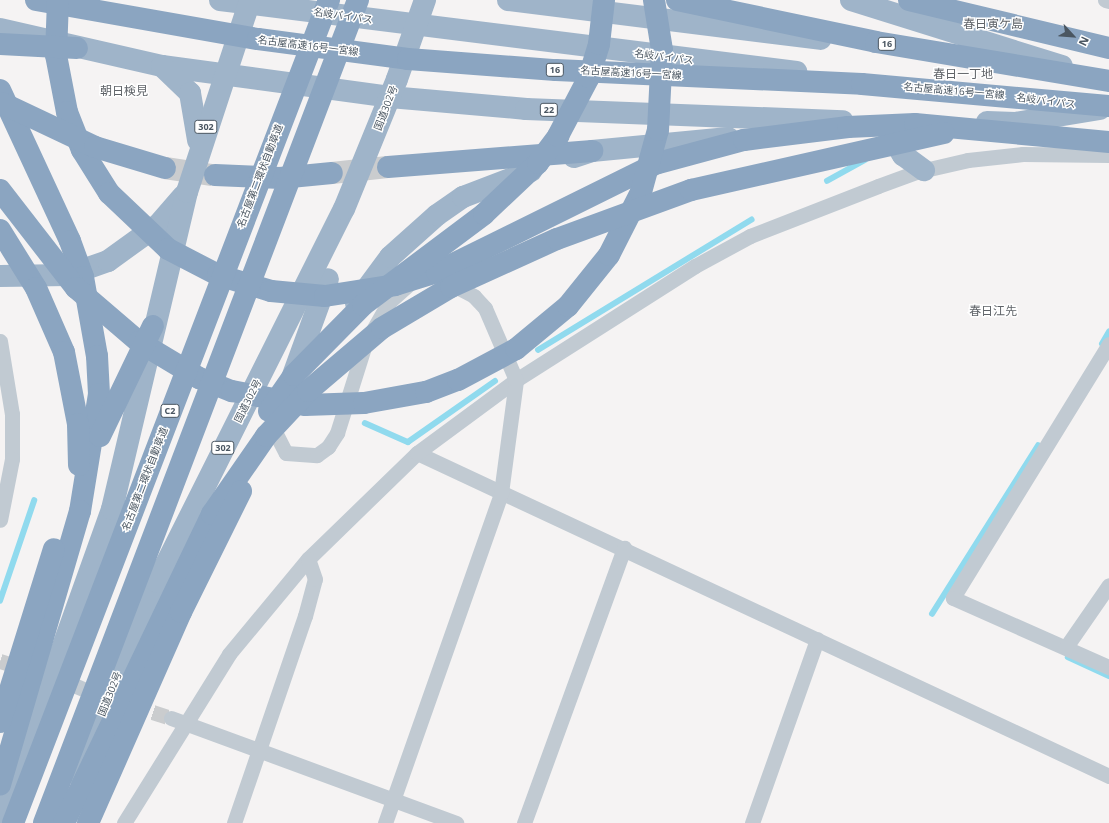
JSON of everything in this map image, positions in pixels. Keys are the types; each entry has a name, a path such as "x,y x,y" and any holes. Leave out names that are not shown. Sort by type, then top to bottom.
{"highway":[{"name":"名古屋高速16号一宮線","path":"36,0 258,39 408,59 556,70 862,84 1107,107"},
{"path":"58,0 56,55 67,112 82,150 109,194 168,249 218,275 271,291 324,296 402,283 437,272 658,163 744,140 848,127 915,124 957,130 1109,142"},
{"name":"名岐バイパス","path":"220,0 506,38 1107,107"},
{"name":"302","path":"0,822 112,509 153,326 187,192 199,149 225,69 250,0"},
{"name":"名古屋第二環状自動車道","path":"13,823 329,0"},
{"path":"44,823 358,0"},
{"name":"国道302号","path":"60,823 115,700 193,507 316,269 370,149 394,88 424,0"},
{"path":"508,0 1109,74"},
{"path":"64,823 212,514 267,414 294,375 330,336 405,270 484,214 538,163 558,136 589,77 599,44 604,0"},
{"path":"0,190 76,288 139,342 199,378 232,391 305,405 364,403 426,392 458,380 516,349 568,306 609,255 641,192 658,130 662,50 654,0"},
{"name":"16","path":"677,0 884,43 1109,81"},
{"path":"851,0 1071,69"},
{"path":"909,0 1068,40 1109,48"},
{"path":"948,0 1068,40"},
{"name":"22","path":"0,29 76,48 162,66 225,69 394,88 526,109 841,121 1015,123 1107,107"},
{"path":"0,44 76,48"},
{"path":"162,66 190,93 196,109 199,149"},
{"path":"0,90 70,240 83,277 97,356 98,394 89,469 65,564 0,785"},
{"path":"0,102 95,147 165,168"},
{"path":"388,167 592,151 772,134 841,121"},
{"path":"882,122 903,156 924,170"},
{"path":"212,514 266,436 308,391 382,328 451,288 557,240 691,190 957,130"},
{"path":"88,823 181,612 273,428 290,385 370,149"},
{"path":"290,385 316,368 372,277 437,215 463,197 498,183 592,151"},
{"path":"215,175 280,178 332,173"},
{"path":"0,276 68,275 108,262 158,225 187,192"},
{"path":"0,230 52,321 73,389 79,462 65,564"},
{"path":"0,722 52,554 84,469 153,326"}],"street":[{"path":"1105,0 1109,1"},
{"path":"124,823 178,721 229,654 308,559 417,453 516,380 695,266 750,236 924,170 1023,154 1109,155"},
{"path":"273,428 286,453 317,455 328,447 337,433 365,344 375,324 398,292 420,282 451,284 474,296 485,308 516,380 501,492 385,823"},
{"path":"0,341 12,414 12,459 0,520"},
{"path":"1109,344 953,598 1109,667"},
{"path":"417,453 624,548 1109,776"},
{"path":"524,823 624,548"},
{"path":"234,823 313,587 315,579 308,559"},
{"path":"1066,647 1109,585"},
{"path":"752,823 817,639"},
{"path":"178,721 456,823"}],"waterway":[{"path":"827,181 865,160"},
{"path":"538,350 751,220"},
{"path":"1102,344 1109,332"},
{"path":"365,423 408,442 495,381"},
{"path":"932,614 1038,446"},
{"path":"0,601 34,501"},
{"path":"1068,657 1109,676"}],"tunnel":[{"path":"332,173 388,167"},
{"path":"165,168 212,175"},
{"path":"0,661 26,669"},
{"path":"131,705 171,718"}],"district":[{"name":"春日寅ケ島","path":"993,24"},
{"name":"春日一丁地","path":"963,74"},
{"name":"朝日検見","path":"124,91"},
{"name":"春日江先","path":"993,311"}]}
